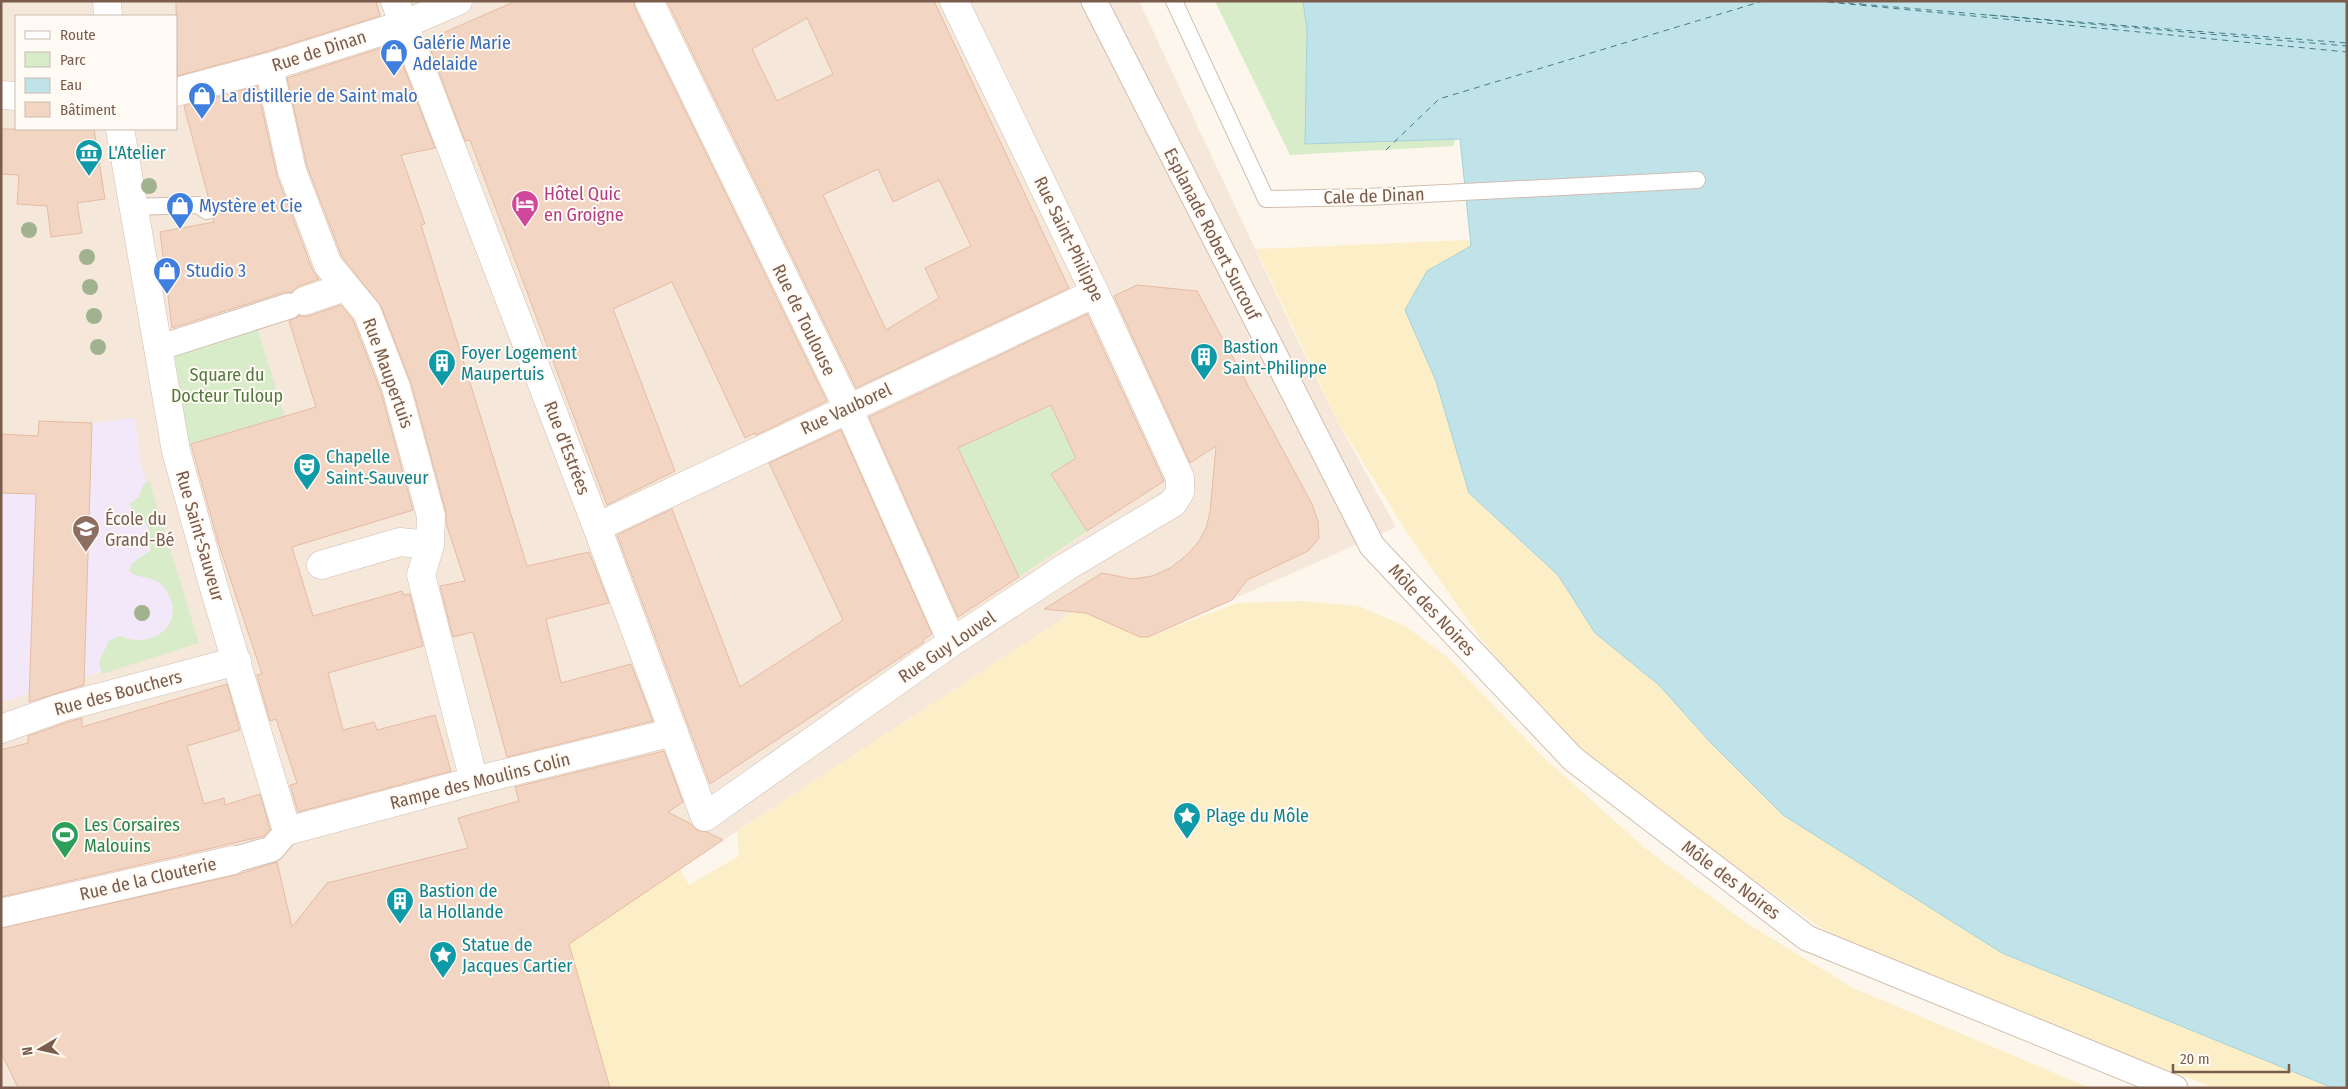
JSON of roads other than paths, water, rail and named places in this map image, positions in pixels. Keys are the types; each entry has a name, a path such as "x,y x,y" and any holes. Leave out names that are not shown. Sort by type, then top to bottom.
{"street":[{"path":"107,1 108,15"},
{"name":"Rue de Dinan","path":"178,91 269,67 400,12 458,1"},
{"name":"Rue de Toulouse","path":"649,1 848,408 952,642"},
{"name":"Rue Saint-Philippe","path":"954,1 1095,293 1180,478"},
{"name":"Esplanade Robert Surcouf","path":"1094,1 1372,546"},
{"name":"Rue d'Estrées","path":"400,12 597,527 705,817"},
{"name":"Rue Maupertuis","path":"269,67 292,171 328,265 345,287 360,301 367,312 396,387 431,516 430,545 421,574 474,781"},
{"path":"1,95 15,96"},
{"name":"Rue Saint-Sauveur","path":"120,130 176,451 287,831"},
{"path":"158,348 345,287"},
{"name":"Rue Vauborel","path":"597,527 1095,293"},
{"name":"Rue Guy Louvel","path":"705,817 952,642 1066,567 1173,503 1180,492 1180,478"},
{"path":"321,565 400,542 430,545"},
{"name":"Môle des Noires","path":"1372,546 1572,759 1807,938 2175,1088"},
{"name":"Rue des Bouchers","path":"1,728 63,708 236,661"},
{"name":"Rampe des Moulins Colin","path":"287,831 474,781 674,732"},
{"name":"Rue de la Clouterie","path":"1,912 234,860 272,849 287,831"}],"lane":[{"name":"Cale de Dinan","path":"1174,3 1266,199 1377,196 1697,180"},
{"path":"133,207 198,204 207,211"}],"water":[{"path":"1303,1 2347,1 2347,1088 2333,1088 2002,953 1783,815 1711,743 1659,685 1595,633 1558,575 1469,493 1436,381 1405,310 1427,271 1471,246 1460,139 1305,144 1307,30"}],"place":[{"name":"Galérie Marie Adelaide","path":"394,77"},
{"name":"La distillerie de Saint malo","path":"202,120"},
{"name":"L'Atelier","path":"89,177"},
{"name":"Hôtel Quic en Groigne","path":"525,228"},
{"name":"Mystère et Cie","path":"180,230"},
{"name":"Studio 3","path":"167,295"},
{"name":"Bastion Saint-Philippe","path":"1204,381"},
{"name":"Foyer Logement Maupertuis","path":"442,387"},
{"name":"Chapelle Saint-Sauveur","path":"307,491"},
{"name":"École du Grand-Bé","path":"86,553"},
{"name":"Plage du Môle","path":"1187,840"},
{"name":"Les Corsaires Malouins","path":"65,859"},
{"name":"Bastion de la Hollande","path":"400,925"},
{"name":"Statue de Jacques Cartier","path":"443,979"}],"park label":[{"name":"Square du Docteur Tuloup","path":"227,385"}]}
